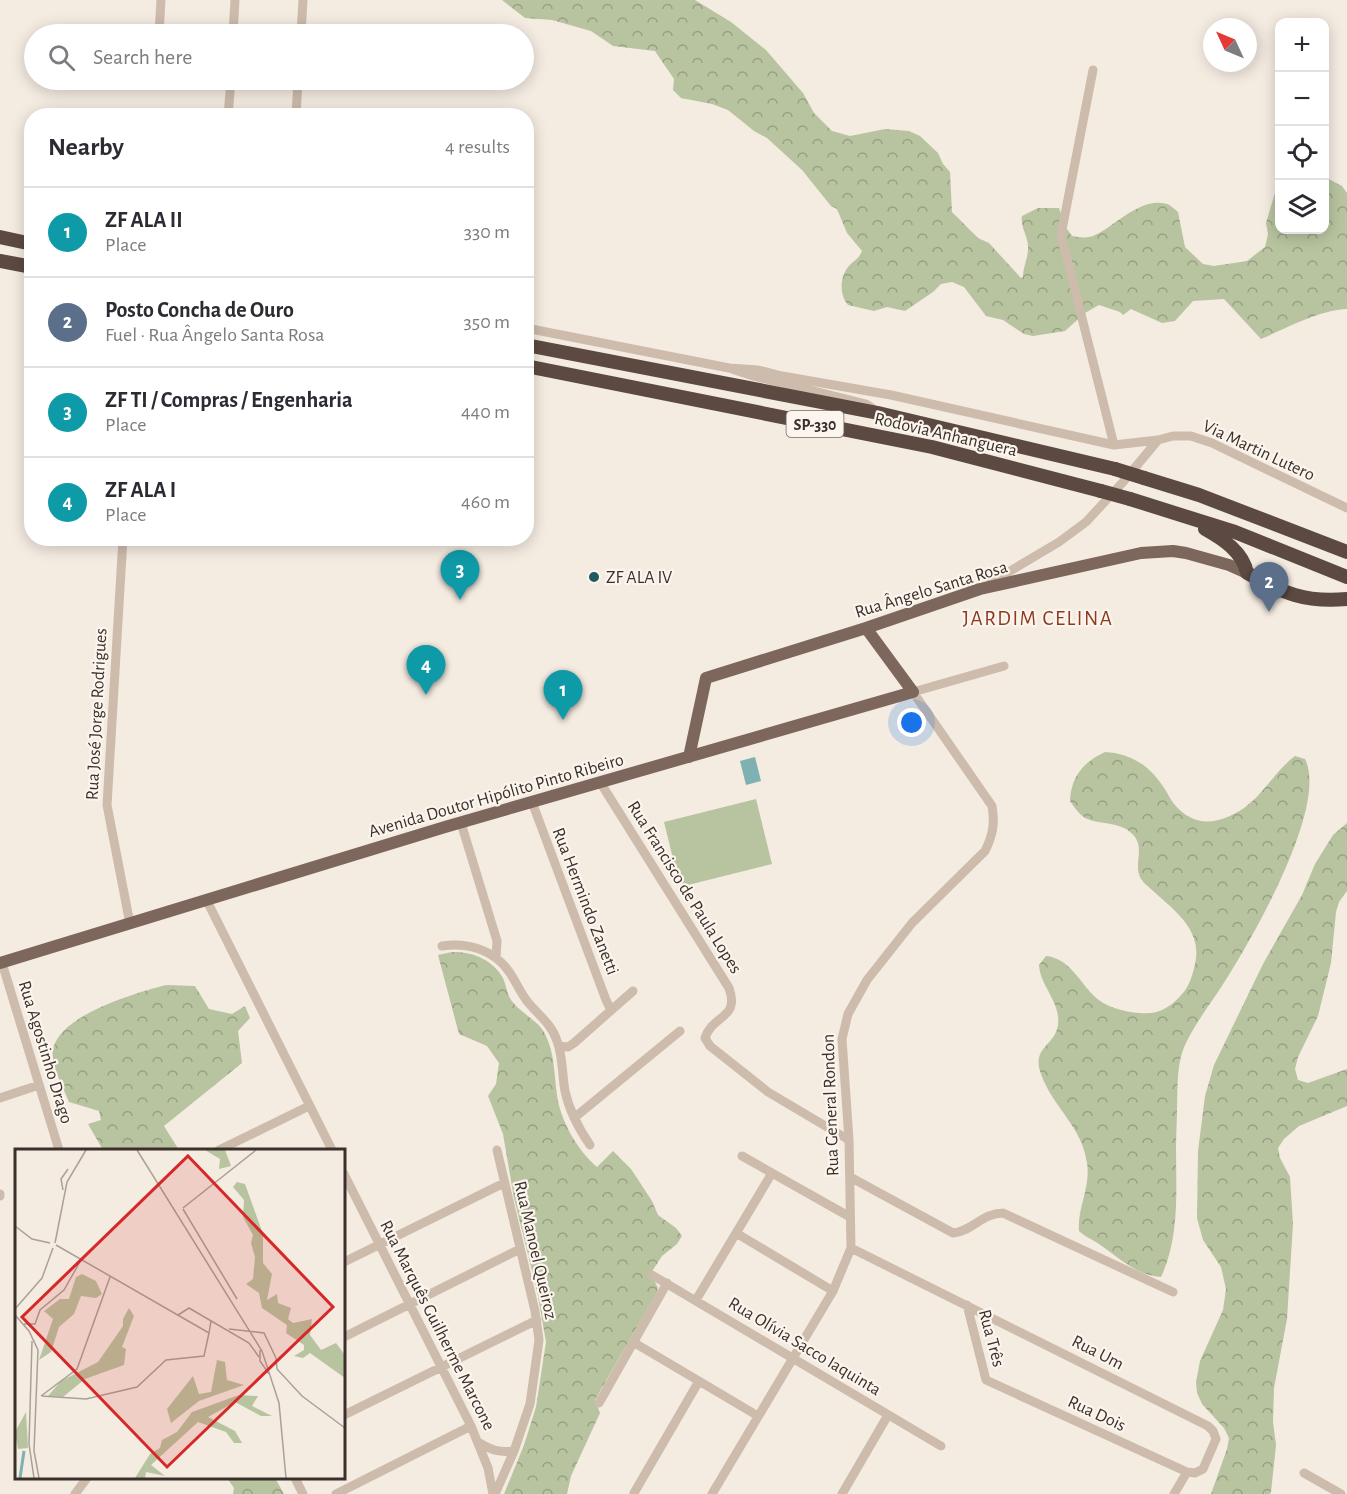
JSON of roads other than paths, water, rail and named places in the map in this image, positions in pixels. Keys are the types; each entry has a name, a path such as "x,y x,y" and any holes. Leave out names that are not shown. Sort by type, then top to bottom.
{"highway":[{"path":"0,237 24,242"},
{"path":"0,261 24,266"},
{"name":"Rodovia Anhanguera","path":"534,347 878,413 1115,469 1200,495 1347,552"},
{"name":"Rodovia Anhanguera","path":"534,368 932,447 1174,512 1235,532 1347,577"},
{"path":"534,376 606,382"},
{"path":"1174,512 1217,535 1243,559 1247,573 1272,587 1307,600 1347,599"}],"main road":[{"name":"Rua Ângelo Santa Rosa","path":"689,757 706,678 866,628 980,589 1141,553 1186,553 1229,565 1247,573"},
{"name":"Rua General Rondon","path":"866,628 913,692"},
{"name":"Avenida Doutor Hipólito Pinto Ribeiro","path":"1,963 461,823 913,692"}],"street":[{"path":"160,24 162,0"},
{"path":"234,24 235,0"},
{"path":"302,24 303,0"},
{"path":"1093,70 1061,236 1114,445"},
{"path":"229,108 230,90"},
{"path":"296,108 297,90"},
{"path":"534,330 729,368 866,404 878,413"},
{"name":"Via Martin Lutero","path":"729,368 758,370 891,395 1114,445 1173,436 1191,436 1212,443 1347,508"},
{"path":"980,589 1059,542 1086,522 1158,440"},
{"name":"Via Martin Lutero","path":"1328,500 1347,514"},
{"name":"Rua José Jorge Rodrigues","path":"123,546 107,805 130,924"},
{"name":"Avenida Doutor Hipólito Pinto Ribeiro","path":"913,692 1004,666"},
{"name":"Rua General Rondon","path":"712,1494 832,1291 851,1248 849,1140 842,1039 848,1014 867,980 912,923 986,851 992,837 994,822 992,806 913,692"},
{"name":"Rua Francisco de Paula Lopes","path":"600,782 729,988 733,1000 730,1011 708,1029 705,1038 710,1046 768,1092 849,1140"},
{"name":"Rua Hermindo Zanetti","path":"532,802 611,1010"},
{"path":"461,823 497,941 496,958"},
{"path":"207,901 331,1149"},
{"path":"442,946 456,944 470,946 484,950 496,958 507,969 528,1003 549,1024 559,1046 566,1092 574,1118 590,1145"},
{"name":"Rua Agostinho Drago","path":"1,963 59,1149"},
{"path":"559,1046 568,1047 574,1043 633,991"},
{"path":"574,1118 680,1031"},
{"path":"0,1098 39,1085"},
{"path":"221,1149 309,1106"},
{"name":"Rua Manoel Queiroz","path":"494,1494 514,1451 530,1404 539,1340 537,1320 497,1150"},
{"path":"742,1156 850,1217"},
{"path":"696,1300 772,1173"},
{"path":"850,1177 953,1233 963,1232 992,1213 1003,1213 1173,1292"},
{"name":"Rua Marquês Guilherme Marcone","path":"345,1179 471,1426 488,1468 494,1494"},
{"path":"345,1261 504,1183"},
{"path":"736,1233 832,1291"},
{"name":"Rua Um","path":"851,1248 1208,1426 1216,1439 1203,1469 1191,1472"},
{"path":"345,1336 520,1249"},
{"name":"Rua Olívia Sacco Iaquinta","path":"652,1275 941,1446"},
{"path":"598,1403 667,1283"},
{"name":"Rua Três","path":"967,1305 986,1380"},
{"path":"345,1415 537,1320"},
{"path":"633,1342 758,1416"},
{"name":"Rua Dois","path":"986,1380 1191,1472"},
{"path":"634,1493 699,1381"},
{"path":"842,1494 888,1414"},
{"path":"336,1494 471,1426"},
{"path":"478,1442 489,1450 501,1453 514,1451"},
{"path":"1174,1494 1191,1472"},
{"path":"1304,1473 1341,1494"},
{"path":"75,1494 86,1479"},
{"path":"296,1479 303,1494"}],"water":[{"path":"755,757 761,781 746,785 740,761"}],"place":[{"name":"ZF ALA IV","path":"594,577"},
{"name":"ZF TI / Compras / Engenharia","path":"460,600"},
{"name":"Posto Concha de Ouro","path":"1269,612"},
{"name":"ZF ALA I","path":"426,695"},
{"name":"ZF ALA II","path":"563,720"}],"district":[{"name":"JARDIM CELINA","path":"1038,618"}]}
